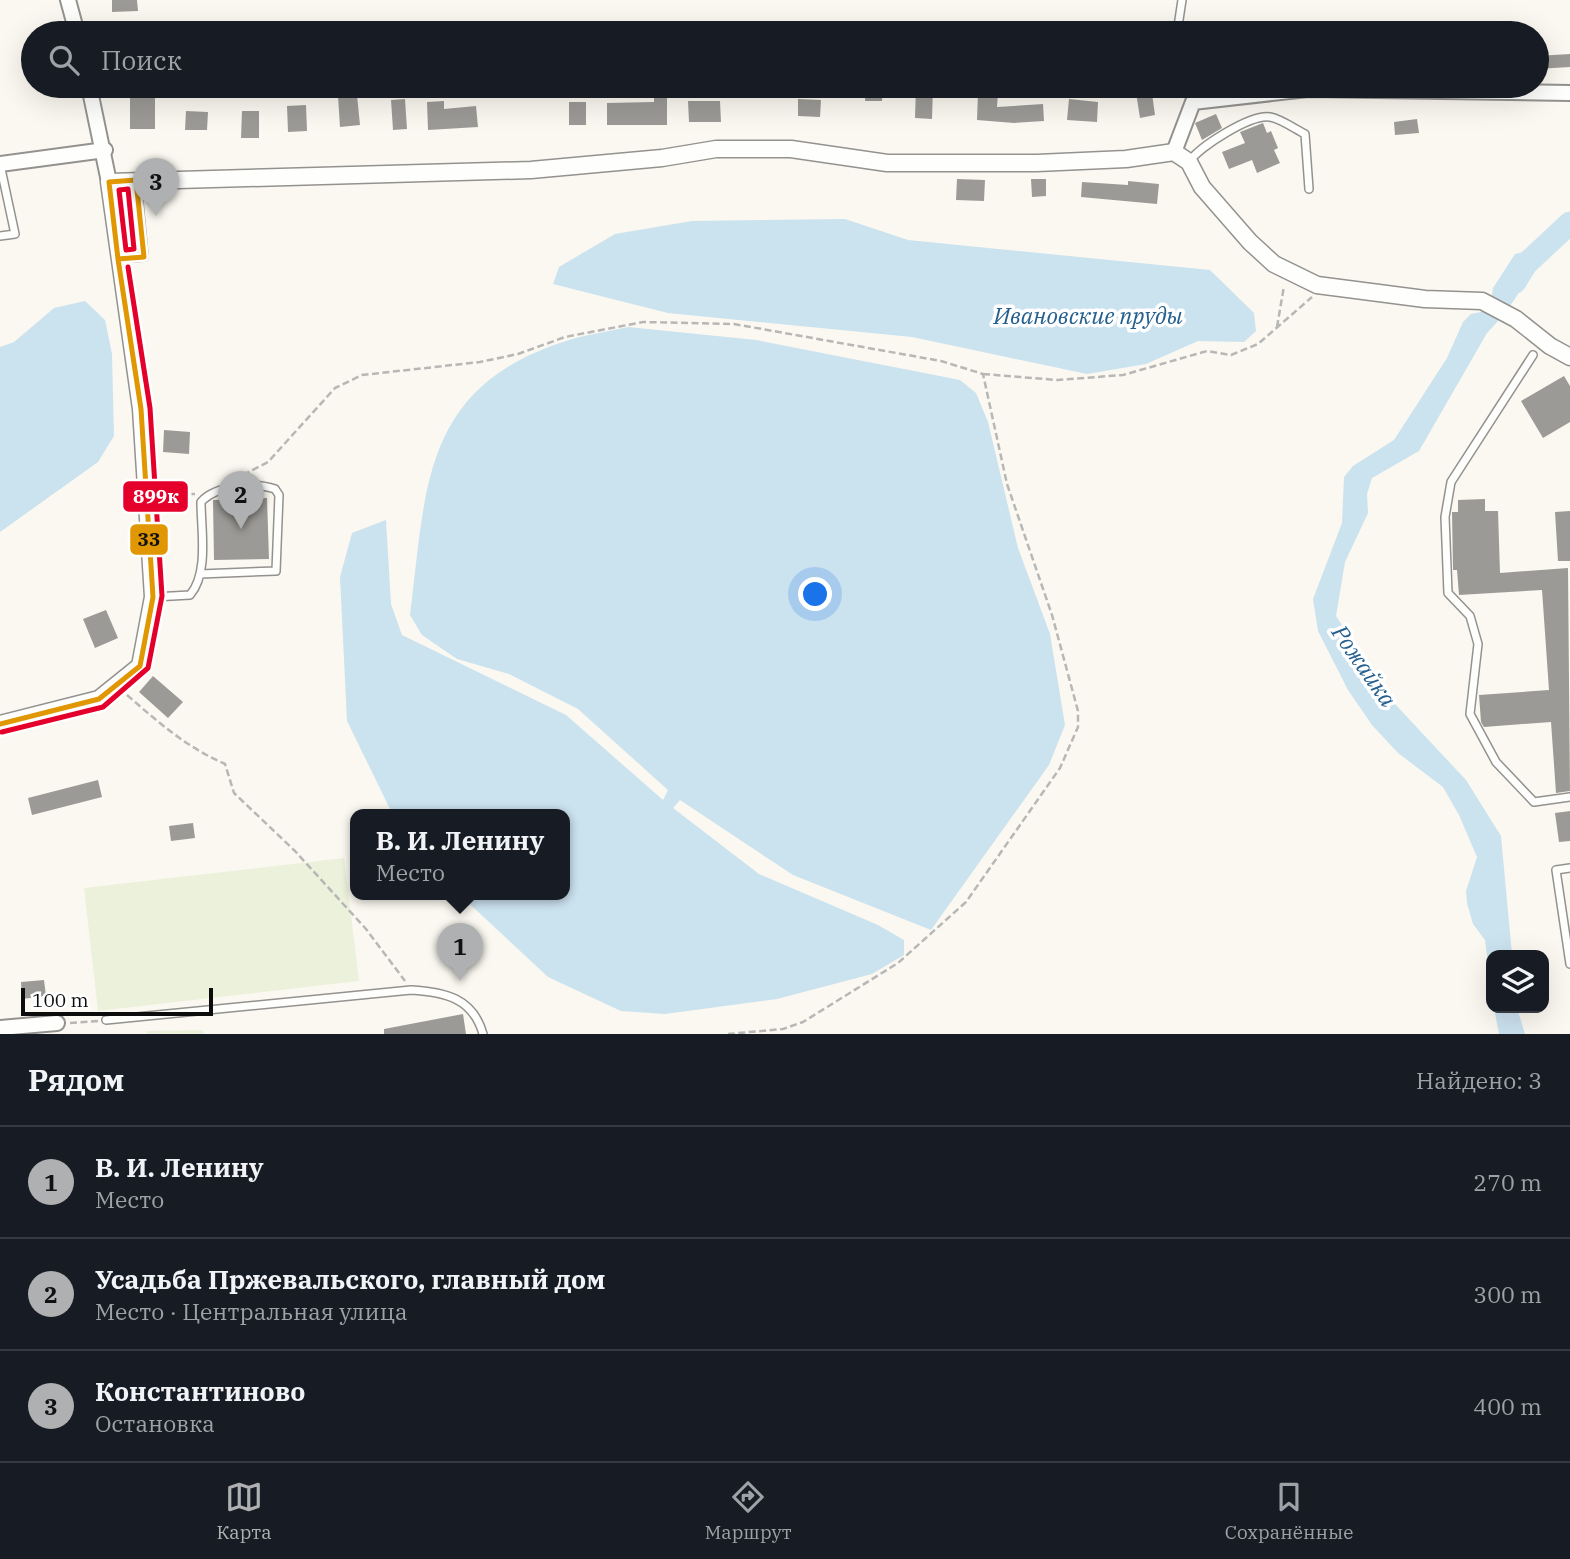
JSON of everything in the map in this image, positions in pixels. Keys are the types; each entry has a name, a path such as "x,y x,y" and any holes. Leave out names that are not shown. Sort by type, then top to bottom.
{"street":[{"path":"68,0 73,21"},
{"path":"1549,93 1570,93"},
{"path":"0,724 99,699 116,686 140,666 153,597 141,409 105,150 92,98"},
{"path":"1174,152 1193,102 1228,98"},
{"path":"110,182 531,170 663,158 716,149 792,149 887,163 1037,163 1126,159 1174,152 1189,162 1202,187 1250,242 1274,264 1317,285 1425,299 1482,301 1510,316 1570,357"},
{"path":"0,164 105,150"},
{"path":"0,1028 57,1023"}],"lane":[{"path":"1179,21 1182,0"},
{"path":"1192,98 1193,102"},
{"path":"1189,162 1196,151 1247,122 1269,117 1305,134 1309,189"},
{"path":"0,164 15,234 0,236"},
{"path":"119,265 144,257 136,180"},
{"path":"1533,355 1451,482 1445,517 1448,593 1470,616 1478,644 1470,713 1496,762 1534,802 1570,797"},
{"path":"153,597 190,595 196,587 200,573 201,502 206,496 223,489 275,489 279,495 276,571 200,573"},
{"path":"1570,868 1556,870 1570,964"},
{"path":"106,1020 411,990 439,992 459,999 478,1019 482,1034"}],"path":[{"path":"1274,264 1285,288 1277,327"},
{"path":"233,480 268,462 335,388 362,375 480,362 518,354 565,337 643,322 734,324 941,360 983,374 1057,380 1124,375 1207,351 1231,355 1258,344 1311,300 1317,285"},
{"path":"728,1034 783,1029 803,1022 870,982 925,941 966,902 1060,768 1071,747 1078,727 1070,678 1007,484 983,374"},
{"path":"146,495 189,496 199,493"},
{"path":"116,686 173,735 199,753 225,764 234,793 295,851 366,929 411,990"},
{"path":"57,1023 106,1020"}],"green space":[{"path":"344,858 359,981 98,1011 84,888"},
{"path":"203,1030 204,1034 147,1034 147,1031"}],"water":[{"name":"Ивановские пруды","path":"845,219 908,240 1210,270 1254,313 1256,331 1244,342 1198,341 1146,364 1087,374 912,337 668,313 553,284 559,267 615,234 692,221"},
{"path":"1524,252 1536,260 1521,289 1487,333 1419,451 1372,478 1367,494 1368,513 1345,562 1336,616 1394,703 1466,780 1501,836 1512,950 1486,950 1485,940 1473,924 1467,903 1466,891 1477,857 1459,815 1443,787 1398,753 1372,725 1348,690 1318,631 1313,599 1342,523 1344,477 1353,466 1394,440 1447,358 1463,322 1471,314 1481,312 1491,301 1493,288 1515,254"},
{"path":"85,301 105,320 112,354 114,436 98,462 0,532 0,347 14,342 54,308"},
{"name":"Ивановские пруды","path":"628,327 756,340 960,380 976,393 988,422 1018,548 1050,634 1065,725 1049,765 931,930 793,875 680,800 673,808 759,874 878,925 904,940 904,955 872,974 777,999 665,1014 621,1011 548,977 465,900 570,900 570,809 390,809 347,721 340,577 352,533 386,520 391,604 402,635 566,715 663,800 668,790 578,709 509,674 457,659 422,635 410,615 428,487 439,450 456,417 480,388 514,363 560,343"},
{"path":"1495,1013 1519,1013 1525,1034 1499,1034"}],"building":[{"path":"112,0 137,0 138,11 112,12"},
{"path":"1570,54 1570,67 1549,68 1549,55"},
{"path":"130,98 155,98 155,129 130,129"},
{"path":"338,98 357,98 360,125 340,127"},
{"path":"654,98 667,98 667,125 607,125 607,103 654,102"},
{"path":"865,98 882,98 882,101 865,101"},
{"path":"916,98 933,98 932,119 915,118"},
{"path":"978,98 998,98 997,107 1043,104 1044,121 1014,123 977,120"},
{"path":"1137,98 1153,98 1155,115 1140,118"},
{"path":"405,99 407,129 393,130 391,100"},
{"path":"798,99 821,100 820,117 798,116"},
{"path":"1069,99 1098,102 1097,122 1067,120"},
{"path":"444,101 444,109 476,106 478,127 428,130 427,102"},
{"path":"688,101 720,101 721,122 689,122"},
{"path":"569,102 586,102 586,125 569,125"},
{"path":"306,105 307,131 288,132 287,106"},
{"path":"186,111 208,112 207,130 185,130"},
{"path":"242,111 259,111 259,138 241,138"},
{"path":"1216,114 1222,128 1202,140 1195,123"},
{"path":"1417,119 1419,133 1395,135 1394,122"},
{"path":"1263,123 1267,133 1271,131 1278,148 1274,150 1280,163 1257,173 1252,160 1229,169 1222,152 1245,143 1240,132"},
{"path":"957,179 985,180 984,201 956,200"},
{"path":"1031,179 1046,179 1046,196 1032,197"},
{"path":"1128,181 1159,184 1157,204 1081,197 1082,182 1128,185"},
{"path":"1564,376 1570,386 1570,422 1543,438 1521,401"},
{"path":"164,430 190,432 189,454 163,452"},
{"path":"267,498 269,559 214,560 213,500"},
{"path":"1485,499 1485,511 1498,511 1500,573 1568,568 1570,791 1556,793 1551,722 1484,727 1481,722 1479,695 1549,690 1542,590 1459,595 1457,570 1453,570 1452,512 1458,512 1458,500"},
{"path":"1570,511 1570,561 1558,561 1555,512"},
{"path":"106,610 118,638 95,648 83,619"},
{"path":"153,676 183,702 168,718 139,692"},
{"path":"98,780 102,797 32,815 28,798"},
{"path":"1570,811 1570,841 1559,842 1555,813"},
{"path":"193,823 195,838 171,841 169,826"},
{"path":"44,980 46,996 22,999 21,982"},
{"path":"463,1014 466,1034 384,1034 384,1029"}],"waterway":[{"name":"Рожайка","path":"1515,282 1526,264 1570,223"}],"transit line":[{"name":"33","path":"136,180 144,257 118,259 109,182 136,180"},
{"name":"899к","path":"128,189 134,249 126,250 119,190 128,189"},
{"name":"33","path":"0,724 99,699 140,666 153,597 141,409 118,259"},
{"name":"899к","path":"2,732 103,707 148,668 162,596 150,408 128,267"}],"place":[{"name":"Константиново","path":"156,216"},
{"name":"Усадьба Пржевальского, главный дом","path":"241,529"},
{"name":"В. И. Ленину","path":"460,981"}]}
